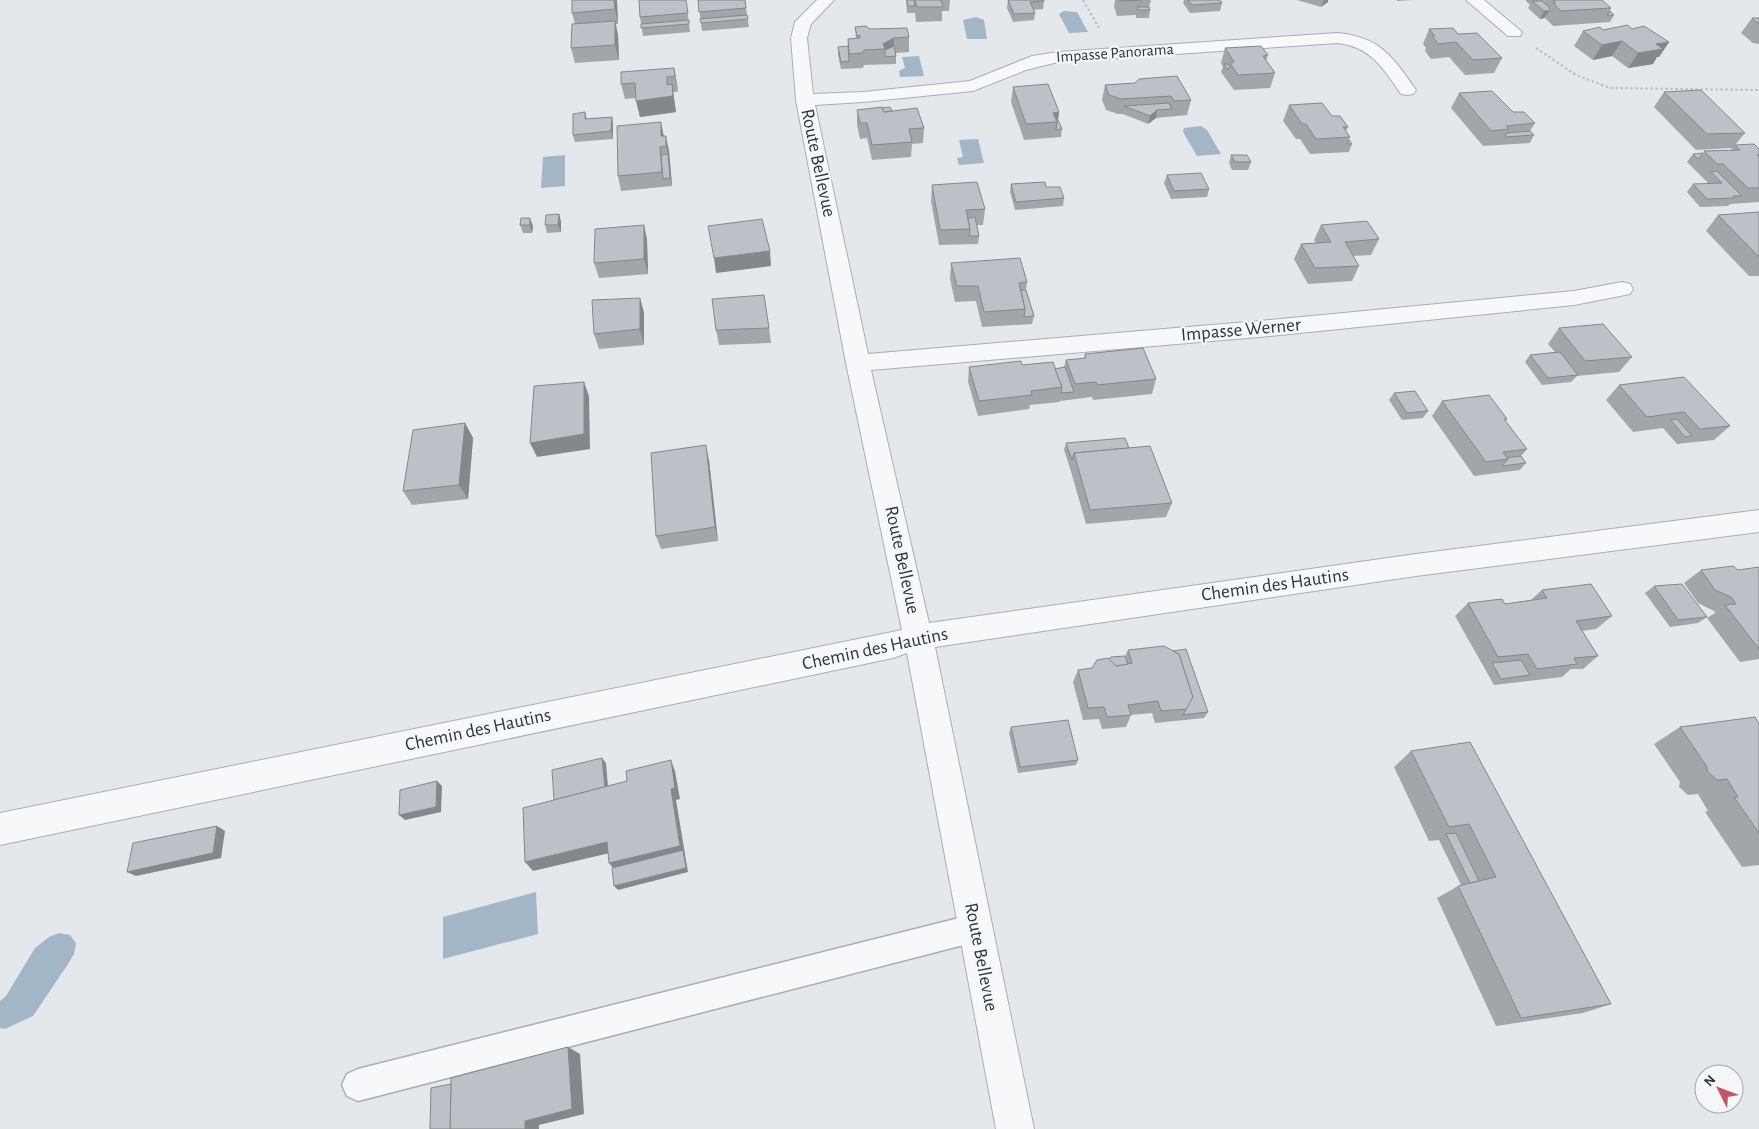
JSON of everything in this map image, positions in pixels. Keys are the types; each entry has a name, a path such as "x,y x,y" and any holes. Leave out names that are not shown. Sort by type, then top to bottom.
{"street":[{"name":"Route Bellevue","path":"826,0 803,22 799,38 805,100 858,363 918,637 1015,1129"},
{"path":"1474,0 1514,32"},
{"name":"Impasse Panorama","path":"805,100 863,97 973,86 1020,66 1038,60 1058,57 1338,38 1352,38 1371,45 1383,56 1407,90"},
{"name":"Impasse Werner","path":"858,363 1259,329 1564,299 1622,288"},
{"name":"Chemin des Hautins","path":"0,829 893,645 918,637 1425,564 1759,521"}],"lane":[{"path":"358,1085 975,928"}],"path":[{"path":"1514,32 1576,75 1610,88 1759,90"}],"water":[{"path":"1064,11 1077,12 1088,32 1069,33 1059,14"},
{"path":"976,17 984,20 987,39 967,39 963,20"},
{"path":"919,56 924,76 900,77 899,71 905,68 902,57"},
{"path":"1201,126 1207,130 1221,154 1197,156 1183,132 1184,128"},
{"path":"978,139 984,163 959,165 957,158 963,157 959,140"},
{"path":"565,155 565,186 541,188 543,157"},
{"path":"536,892 538,934 443,959 443,917"},
{"path":"59,933 70,935 76,943 74,954 68,964 33,1016 5,1029 0,1028 0,1001 6,996 35,948 49,937"}],"building":[{"path":"572,0 614,0 615,9 572,13"},
{"path":"639,0 686,0 688,13 640,17"},
{"path":"698,0 745,0 746,8 699,12"},
{"path":"907,0 914,0 915,6 908,6"},
{"path":"915,0 941,0 943,7 917,7"},
{"path":"1008,0 1044,1 1030,2 1035,13 1014,14"},
{"path":"1188,0 1220,0 1222,3 1192,5"},
{"path":"1553,0 1602,0 1611,8 1561,11 1553,3 1556,3"},
{"path":"1532,1 1542,1 1550,8 1549,11 1544,11"},
{"path":"1137,7 1149,7 1150,10 1138,10"},
{"path":"747,15 748,19 701,23 700,19"},
{"path":"1752,18 1759,18 1759,24"},
{"path":"689,20 689,24 641,28 641,24"},
{"path":"615,21 615,45 571,48 572,24"},
{"path":"1628,25 1632,29 1644,26 1669,42 1656,44 1663,49 1638,53 1622,41 1602,45 1583,31 1600,27 1603,30"},
{"path":"866,26 870,29 907,28 909,37 894,38 883,44 885,49 864,50 863,53 849,54 848,39 860,38 860,35 857,36 855,27"},
{"path":"1453,28 1458,34 1477,33 1502,58 1473,60 1456,42 1438,44 1432,36 1435,36 1429,29"},
{"path":"848,46 849,61 841,62 838,47"},
{"path":"894,46 896,56 885,57 885,50"},
{"path":"1261,46 1268,55 1263,56 1275,73 1238,75 1230,63 1234,62 1225,48"},
{"path":"1224,64 1230,66 1228,70"},
{"path":"674,68 675,76 667,77 667,85 672,84 673,96 636,101 635,83 621,84 621,72"},
{"path":"1177,76 1191,100 1174,101 1171,96 1121,99 1109,95 1105,85 1135,83 1139,79"},
{"path":"1048,84 1059,112 1053,113 1057,122 1026,124 1013,87"},
{"path":"1701,90 1745,133 1707,134 1664,92"},
{"path":"1492,91 1513,112 1524,112 1535,123 1506,126 1509,129 1491,131 1459,93"},
{"path":"1169,103 1172,109 1157,110 1150,116 1124,106"},
{"path":"1322,103 1332,116 1340,116 1348,127 1343,127 1350,137 1316,139 1306,124 1302,124 1289,105"},
{"path":"882,107 884,112 917,108 924,128 909,129 912,142 872,145 867,123 860,123 857,110"},
{"path":"890,107 892,111 884,112 882,108"},
{"path":"585,112 585,119 612,117 611,131 573,135 573,114"},
{"path":"1056,120 1058,120 1062,129 1056,130"},
{"path":"661,122 661,136 666,136 666,146 660,147 662,172 618,176 617,126"},
{"path":"1530,131 1534,135 1505,137 1507,133"},
{"path":"1754,144 1759,149 1759,155 1757,155 1759,157 1759,188 1748,188 1723,164 1717,164 1704,151 1740,150 1735,145"},
{"path":"1703,153 1698,159 1693,154"},
{"path":"668,154 670,178 663,179 661,155"},
{"path":"1231,155 1247,155 1251,162 1235,162"},
{"path":"1717,171 1742,196 1707,199 1693,184 1722,183 1711,172"},
{"path":"1201,173 1209,189 1174,191 1167,175"},
{"path":"977,182 985,209 966,210 970,229 940,230 932,185"},
{"path":"1045,182 1046,187 1060,187 1064,198 1016,202 1011,184"},
{"path":"1759,212 1759,257 1718,215"},
{"path":"559,214 558,225 545,225 546,215"},
{"path":"975,217 979,236 969,236 968,218"},
{"path":"521,218 530,218 530,225 520,225"},
{"path":"762,219 770,251 714,258 708,226"},
{"path":"1367,221 1379,239 1345,242 1359,266 1315,268 1301,244 1331,242 1321,225"},
{"path":"644,225 644,259 594,263 595,229"},
{"path":"1020,258 1027,282 1019,283 1025,309 984,312 978,286 957,286 951,263"},
{"path":"1021,290 1026,290 1034,316 1024,317 1025,309"},
{"path":"764,295 769,328 716,330 712,299"},
{"path":"640,298 640,329 594,334 592,300"},
{"path":"1603,324 1632,357 1585,361 1559,328"},
{"path":"1143,348 1156,379 1097,385 1096,382 1075,384 1066,360 1086,358 1085,354"},
{"path":"1560,352 1578,375 1548,378 1530,355"},
{"path":"1021,361 1022,365 1053,362 1062,387 1031,391 1032,395 979,401 969,367"},
{"path":"1065,367 1074,392 1061,393 1062,387 1055,369"},
{"path":"1684,377 1730,426 1700,429 1684,412 1647,417 1619,385"},
{"path":"584,382 584,434 530,443 534,386"},
{"path":"1415,391 1428,411 1407,413 1394,393"},
{"path":"1489,395 1507,419 1504,419 1527,449 1503,452 1508,459 1486,462 1442,401"},
{"path":"1677,419 1692,436 1685,437 1671,420"},
{"path":"465,423 459,485 403,491 413,430"},
{"path":"1125,438 1129,448 1074,453 1072,460 1066,443"},
{"path":"706,445 715,527 656,536 651,453"},
{"path":"1150,446 1172,503 1090,510 1074,453"},
{"path":"1521,456 1526,463 1502,466 1507,458"},
{"path":"1733,566 1738,570 1759,567 1759,649 1725,605 1736,604 1731,597 1715,590 1701,570"},
{"path":"1591,584 1612,616 1576,621 1598,656 1574,658 1577,664 1537,669 1528,654 1498,657 1468,603 1502,599 1505,604 1547,598 1542,590"},
{"path":"1682,584 1707,617 1678,620 1654,586"},
{"path":"1164,646 1179,654 1193,697 1187,709 1161,711 1158,701 1128,705 1131,715 1107,717 1104,707 1088,708 1078,670 1092,668 1097,660 1108,658 1116,666 1132,663 1128,650"},
{"path":"1186,649 1208,712 1183,715 1193,697 1179,654 1173,651"},
{"path":"1125,656 1128,664 1116,666 1109,659 1111,657"},
{"path":"1521,660 1530,675 1501,679 1492,663"},
{"path":"1755,717 1759,724 1759,833 1734,797 1738,797 1727,779 1717,780 1707,771 1707,767 1680,727"},
{"path":"1068,720 1078,760 1020,767 1011,727"},
{"path":"1470,742 1611,1004 1521,1018 1458,886 1496,877 1469,824 1449,827 1411,751"},
{"path":"602,758 605,787 554,800 552,770"},
{"path":"671,760 675,788 671,789 680,846 609,863 607,842 525,862 523,808 627,781 626,771"},
{"path":"437,781 436,807 399,815 400,790"},
{"path":"217,826 213,853 127,872 133,843"},
{"path":"1456,833 1479,881 1470,883 1446,834"},
{"path":"683,850 686,868 614,886 612,868"},
{"path":"568,1047 572,1109 525,1121 525,1129 450,1129 451,1078"},
{"path":"451,1084 450,1129 430,1129 431,1088"}]}
